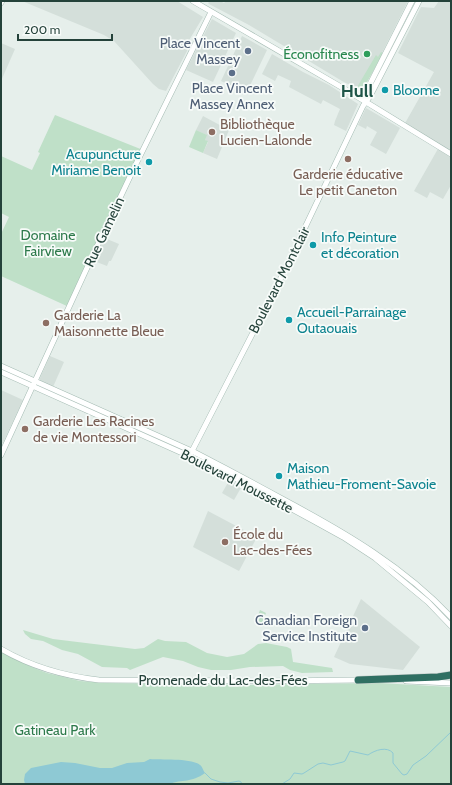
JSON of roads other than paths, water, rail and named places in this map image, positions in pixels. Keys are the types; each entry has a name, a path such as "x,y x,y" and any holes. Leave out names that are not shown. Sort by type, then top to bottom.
{"highway":[{"path":"358,680 451,675"}],"street":[{"path":"193,1 348,91 451,154"},
{"name":"Boulevard Montclair","path":"191,454 278,282 365,102 370,86 412,1"},
{"name":"Boulevard Montclair","path":"365,102 369,98 419,1"},
{"name":"Rue Gamelin","path":"1,455 136,164 211,12"},
{"path":"348,91 361,93 370,86"},
{"name":"Boulevard Moussette","path":"1,366 34,384"},
{"name":"Boulevard Moussette","path":"1,372 34,384 225,468 316,517 350,537 404,574 435,600 451,618"},
{"name":"Boulevard Moussette","path":"191,454 343,537 375,558 428,602 451,626"},
{"name":"Promenade du Lac-des-Fées","path":"1,649 34,666 78,678 99,680 358,680 451,683"}],"water":[{"path":"150,759 190,761 201,766 205,773 191,780 169,784 25,784 24,780 25,774 31,768 61,762 100,768 112,768 127,763 144,762"}],"waterway":[{"path":"282,784 290,779 294,773 302,774 318,764 323,763 331,765 343,762 350,751 368,755 384,749 388,750 393,753 393,763 404,775 407,774 413,765 426,756 451,732"},
{"path":"205,773 211,779 220,782 228,783 239,781 242,784"}],"place":[{"name":"Place Vincent Massey","path":"248,51"},
{"name":"Éconofitness","path":"367,54"},
{"name":"Place Vincent Massey Annex","path":"232,73"},
{"name":"Bloome","path":"385,90"},
{"name":"Bibliothèque Lucien-Lalonde","path":"212,132"},
{"name":"Garderie éducative Le petit Caneton","path":"348,159"},
{"name":"Acupuncture Miriame Benoit","path":"149,162"},
{"name":"Info Peinture et décoration","path":"313,245"},
{"name":"Accueil-Parrainage Outaouais","path":"289,320"},
{"name":"Garderie La Maisonnette Bleue","path":"46,323"},
{"name":"Garderie Les Racines de vie Montessori","path":"25,429"},
{"name":"Maison Mathieu-Froment-Savoie","path":"279,476"},
{"name":"École du Lac-des-Fées","path":"225,542"},
{"name":"Canadian Foreign Service Institute","path":"365,628"}],"district":[{"name":"Hull","path":"357,91"}],"park label":[{"name":"Domaine Fairview","path":"48,244"},
{"name":"Gatineau Park","path":"55,730"}]}
